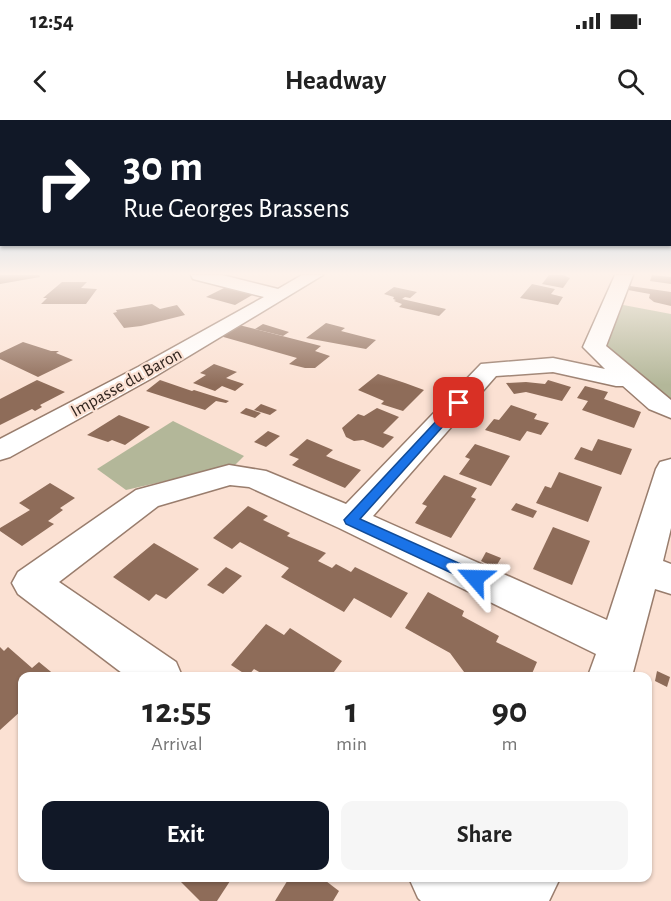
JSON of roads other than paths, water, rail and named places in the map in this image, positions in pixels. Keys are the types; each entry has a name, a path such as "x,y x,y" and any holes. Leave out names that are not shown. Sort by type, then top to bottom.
{"street":[{"name":"Impasse du Baron","path":"0,451 251,311"},
{"path":"609,311 594,347 658,404 671,410"},
{"path":"351,520 489,369 553,365 616,379 627,378"},
{"path":"154,672 32,583 147,498 229,475 255,477 351,520 615,661 657,573 671,469"},
{"path":"444,882 457,891 523,889 528,882"}]}
